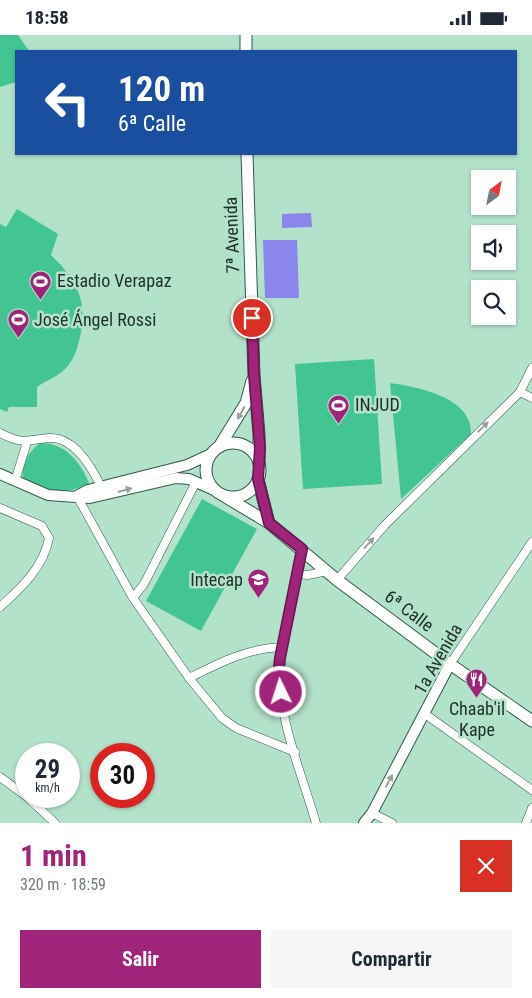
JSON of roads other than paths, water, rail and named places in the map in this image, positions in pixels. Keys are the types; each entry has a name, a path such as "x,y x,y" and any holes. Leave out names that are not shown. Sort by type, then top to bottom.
{"main road":[{"path":"246,35 246,50"},
{"name":"7ª Avenida","path":"248,155 254,375 259,434 259,464"},
{"name":"7ª Avenida","path":"215,451 246,403 254,375"},
{"path":"258,479 245,495 238,497 219,493 206,477 207,461 215,451 226,444 243,446 250,450 259,464 258,479 269,523"},
{"name":"6ª Calle","path":"219,493 269,523 337,579 450,664 532,721"}],"street":[{"path":"337,579 385,525 520,392 532,368"},
{"path":"520,392 532,399"},
{"path":"0,433 15,441 27,442 50,438 67,442 90,467 103,491"},
{"path":"15,481 27,442"},
{"path":"0,474 48,495 90,498 103,491 187,465 215,451"},
{"path":"103,491 168,478 182,478 196,481 219,493"},
{"path":"132,598 144,584 196,481"},
{"path":"78,496 132,598 189,678 222,718 236,728 295,752"},
{"path":"0,508 42,526 49,538 40,564 0,607"},
{"name":"1a Avenida","path":"364,823 372,813 450,664 532,542"},
{"path":"302,549 282,647 278,677 286,722 316,823"},
{"path":"297,574 308,575 327,571"},
{"path":"189,678 228,658 268,647 282,647"},
{"path":"425,714 532,789"},
{"path":"0,777 15,788"},
{"path":"38,808 54,823"},
{"path":"526,823 532,809"},
{"path":"372,813 392,823"}],"place":[{"name":"Estadio Verapaz","path":"41,300"},
{"name":"José Ángel Rossi","path":"18,339"},
{"name":"INJUD","path":"339,424"},
{"name":"Intecap","path":"259,599"},
{"name":"Chaab'il Kape","path":"477,698"}]}
